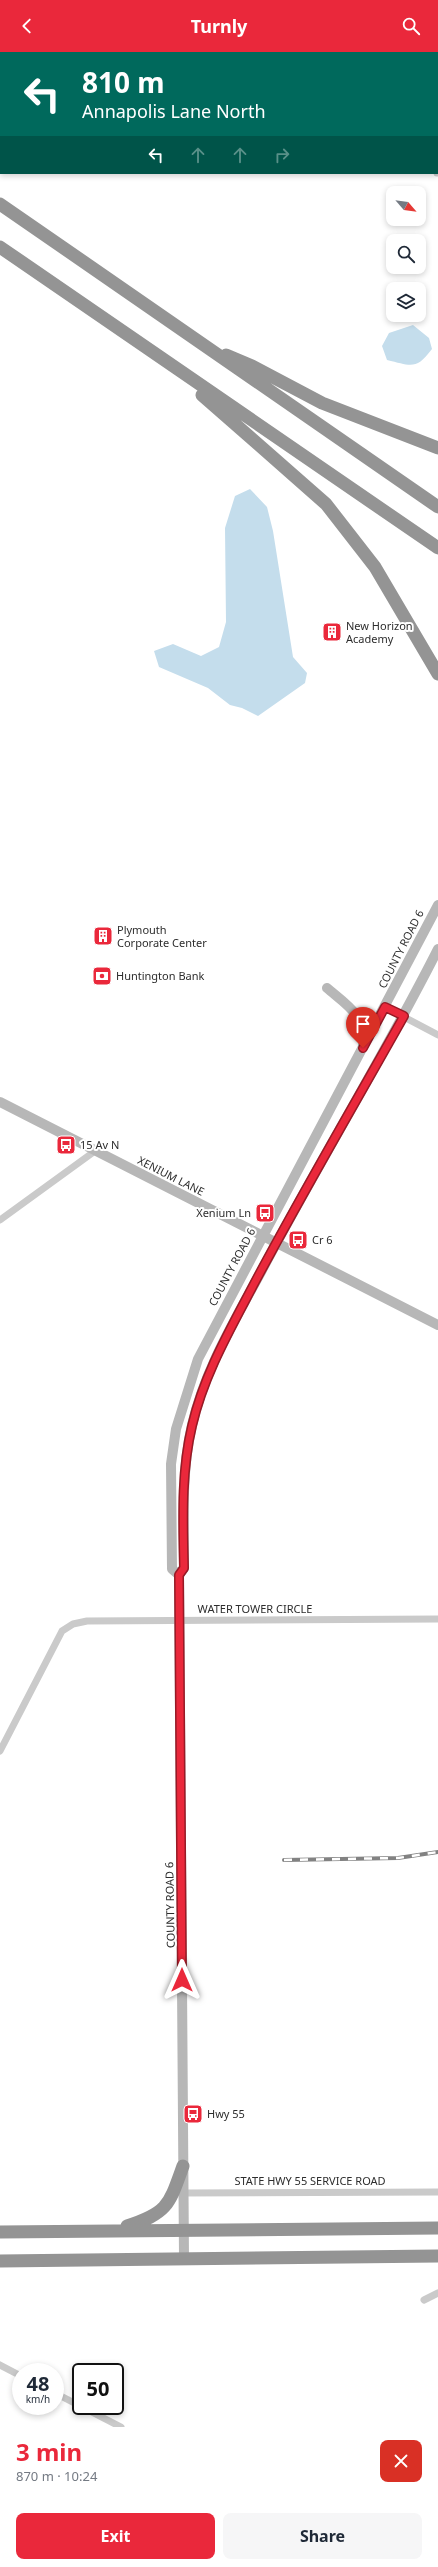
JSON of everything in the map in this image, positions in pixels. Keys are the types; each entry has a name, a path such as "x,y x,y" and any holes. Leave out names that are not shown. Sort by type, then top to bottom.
{"highway":[{"path":"0,204 116,283 200,344 438,507"},
{"path":"0,247 438,548"},
{"path":"200,344 252,366 322,403 438,448"},
{"path":"146,347 275,457 326,504 375,567 438,674"},
{"path":"114,2230 141,2222 158,2214 166,2207 183,2166"},
{"path":"0,2232 438,2228"},
{"path":"0,2261 438,2256"}],"main road":[{"name":"COUNTY ROAD 6","path":"179,1575 172,1569 170,1516 171,1464 176,1428 198,1359 438,905"},
{"name":"COUNTY ROAD 6","path":"184,2258 179,1575 184,1568 183,1488 186,1458 201,1391 216,1357 276,1243 404,1016 438,949"},
{"path":"327,988 360,1018 364,1028 363,1048"},
{"name":"XENIUM LANE","path":"0,1102 438,1325"}],"street":[{"path":"385,1007 438,1035"},
{"path":"0,1220 95,1151"},
{"name":"WATER TOWER CIRCLE","path":"0,1751 62,1631 72,1624 87,1621 438,1618"},
{"name":"STATE HWY 55 SERVICE ROAD","path":"183,2193 438,2192"},
{"path":"424,2300 438,2294"},
{"path":"0,2365 12,2371"},
{"path":"64,2398 121,2427"}],"water":[{"path":"413,325 429,338 432,349 422,360 413,365 387,360 382,346 389,333"},
{"path":"250,489 267,507 273,531 293,657 307,673 305,683 258,716 242,708 230,705 208,688 159,667 154,651 173,644 201,656 219,647 226,622 225,528 235,496"}],"railway":[{"path":"284,1860 398,1858 438,1852"}],"place":[{"name":"New Horizon Academy","path":"332,632"},
{"name":"Plymouth Corporate Center","path":"103,936"},
{"name":"Huntington Bank","path":"102,976"},
{"name":"15 Av N","path":"66,1145"},
{"name":"Xenium Ln","path":"265,1213"},
{"name":"Cr 6","path":"298,1240"},
{"name":"Hwy 55","path":"193,2114"}],"route":[{"path":"182,1980 179,1575 184,1568 183,1488 186,1458 192,1426 201,1391 216,1357 276,1243 404,1016 385,1007 363,1048"}]}
